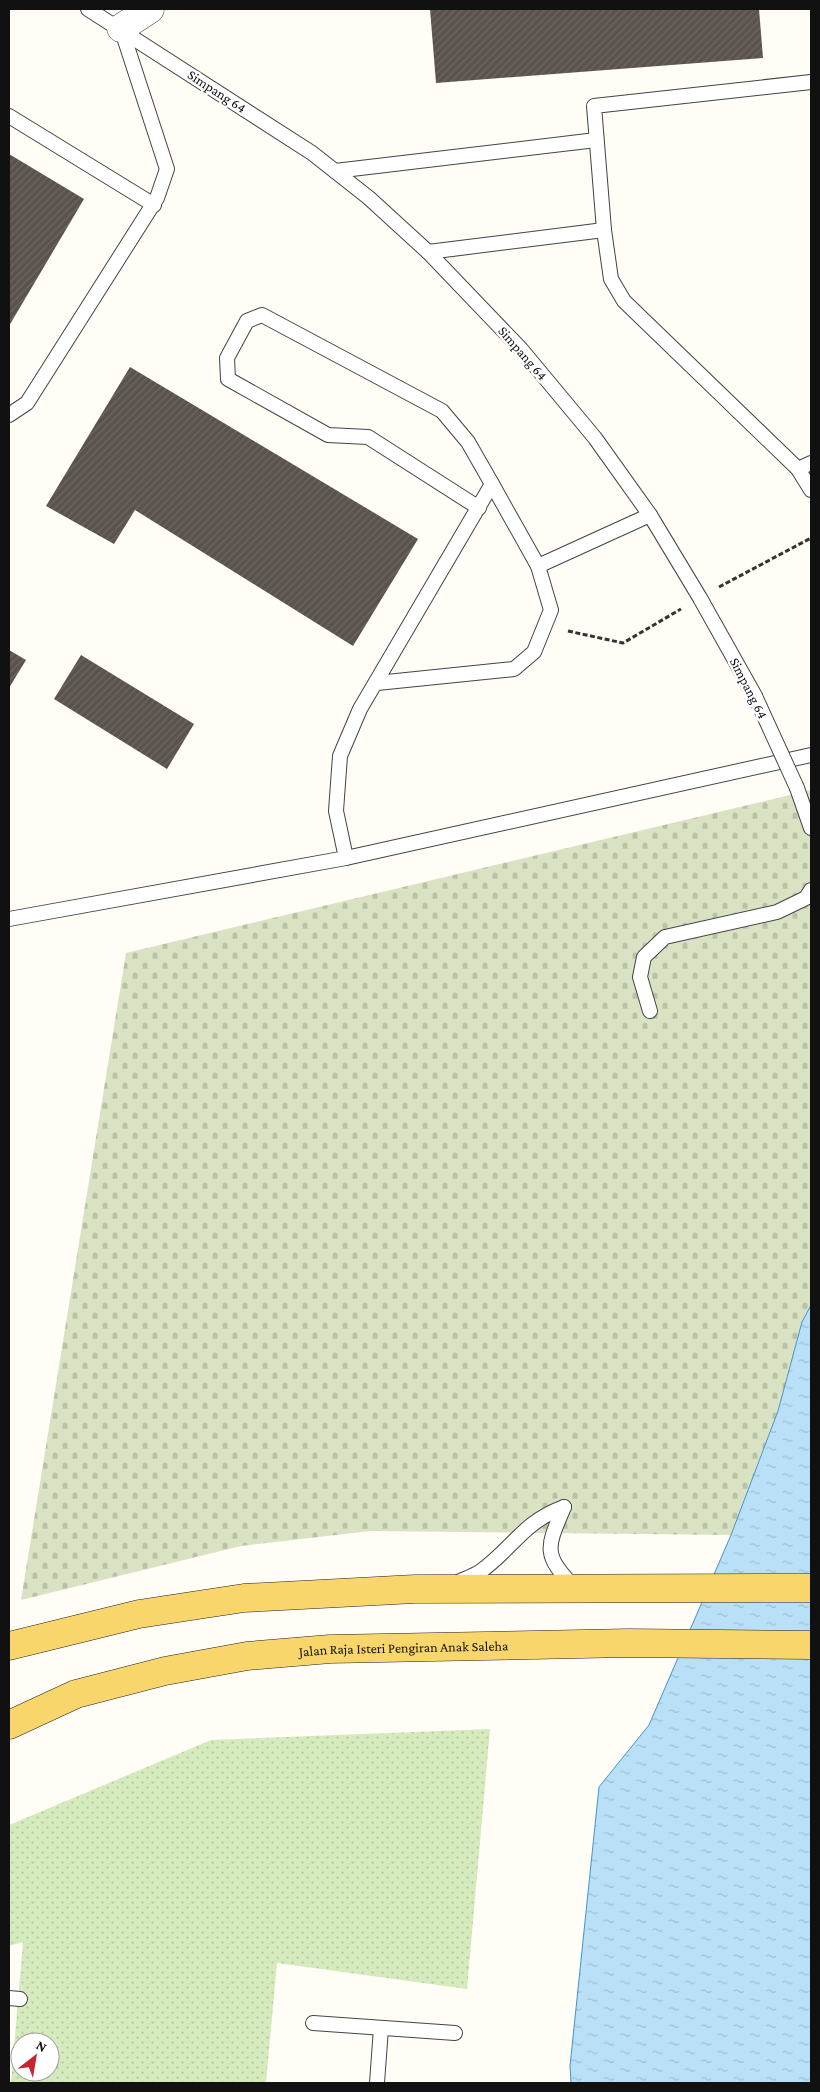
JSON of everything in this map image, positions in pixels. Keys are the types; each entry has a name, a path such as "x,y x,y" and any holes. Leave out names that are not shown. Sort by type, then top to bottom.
{"main road":[{"path":"9,1646 139,1614 244,1598 444,1589 811,1588"},
{"name":"Jalan Raja Isteri Pengiran Anak Saleha","path":"9,1725 76,1694 165,1671 247,1656 330,1649 629,1643 811,1645"}],"street":[{"path":"121,28 150,9"}],"lane":[{"name":"Simpang 64","path":"88,9 121,28 312,153 370,198 428,252 521,349 595,438 650,515 700,598 755,696 797,788 811,828"},
{"path":"9,415 27,403 154,204 167,169 121,28"},
{"path":"811,82 594,106 604,230 611,279 624,301 798,469 811,490"},
{"path":"9,116 154,204"},
{"path":"335,171 596,140"},
{"path":"428,252 604,230"},
{"path":"377,683 514,669 534,652 551,610 538,566 468,442 442,412 262,315 247,321 227,358 228,379 328,435 368,437 479,508"},
{"path":"798,469 811,463"},
{"path":"346,858 336,811 340,756 360,709 377,683 492,484"},
{"path":"538,566 650,515"},
{"path":"9,919 346,858 811,755"},
{"path":"650,1011 640,977 644,957 666,938 777,912 806,898 811,890"},
{"path":"444,1589 480,1572 529,1525 545,1514 564,1507 551,1539 551,1557 557,1569 574,1588"},
{"path":"313,2023 456,2033"},
{"path":"377,2083 382,2028"}],"path":[{"path":"544,626 623,643 700,598 811,538"}],"green space":[{"path":"811,790 811,1305 802,1322 778,1411 731,1535 370,1531 241,1546 21,1600 126,953"},
{"path":"490,1729 467,1989 277,1963 266,2083 11,2083 60,2082 60,2032 15,2032 23,1942 9,1946 9,1825 211,1740"}],"water":[{"path":"811,1305 811,2083 571,2083 570,2066 599,1787 649,1725 731,1535 778,1411 802,1322"}],"building":[{"path":"430,9 759,9 763,58 436,83"},
{"path":"9,154 84,199 9,326"},
{"path":"130,367 418,539 353,646 135,510 114,544 46,506"},
{"path":"9,650 26,660 9,688"},
{"path":"81,655 194,724 167,769 54,699"}]}
